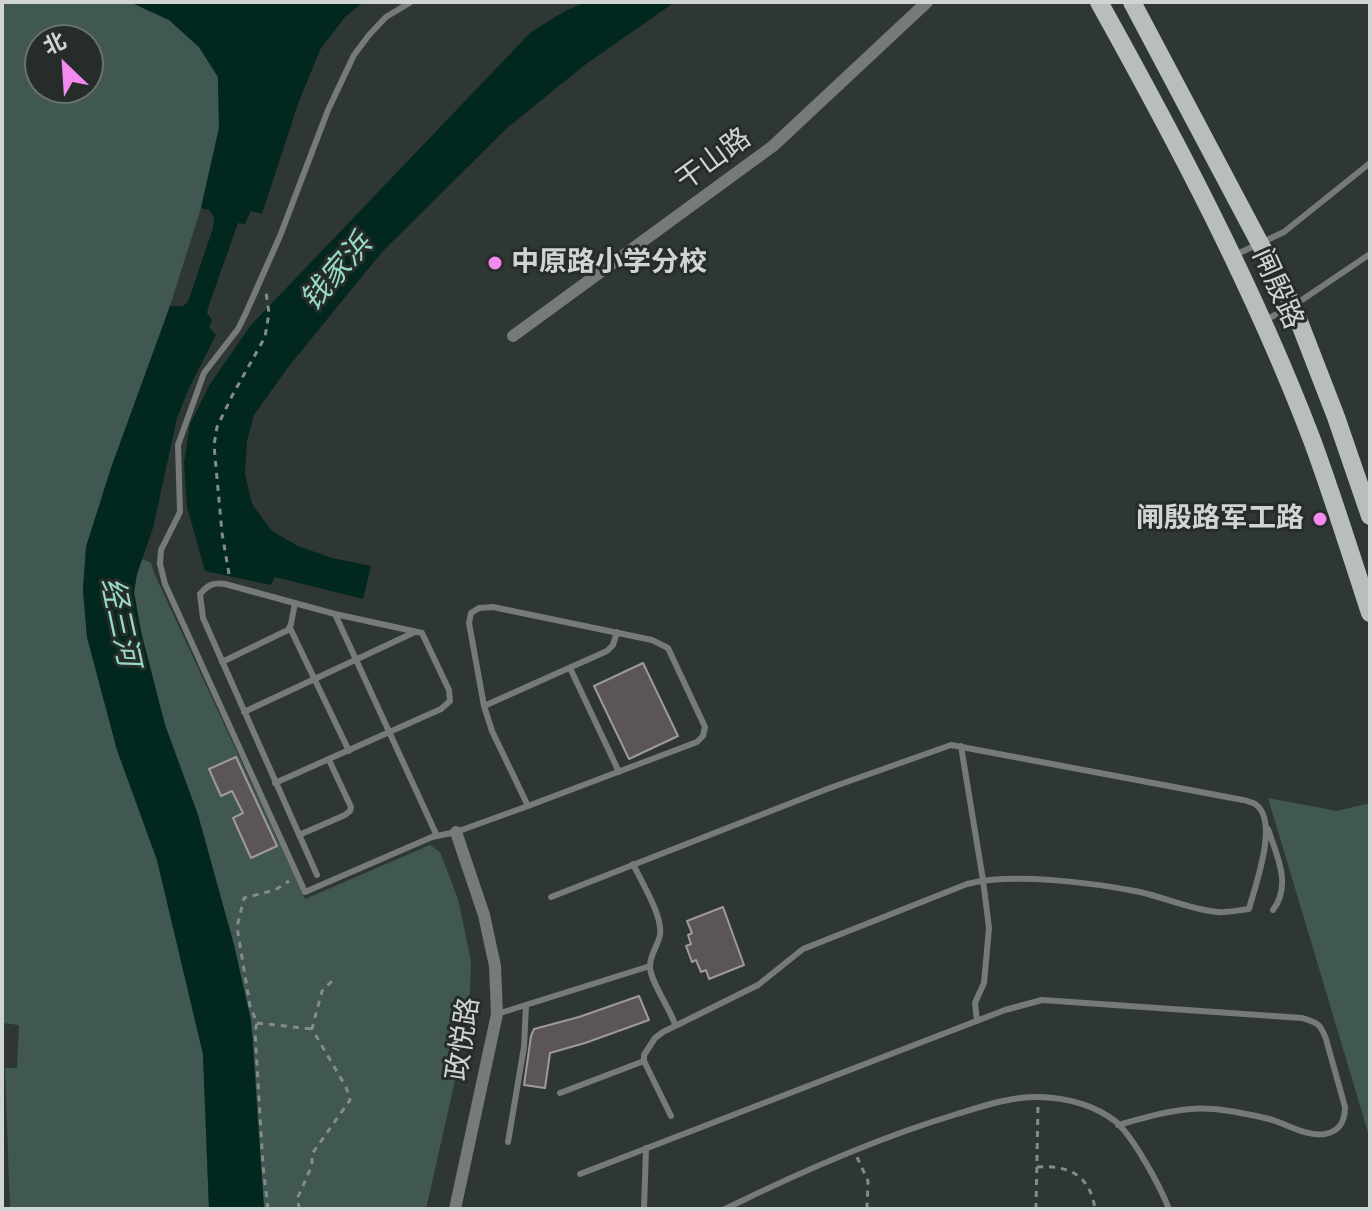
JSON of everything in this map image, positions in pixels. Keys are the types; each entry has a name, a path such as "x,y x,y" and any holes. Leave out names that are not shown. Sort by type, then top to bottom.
{"main road":[{"name":"闸殷路","path":"1099,2 1155,102 1262,322 1311,438 1370,613"},
{"name":"闸殷路","path":"1132,2 1293,306 1370,516"}],"street":[{"name":"干山路","path":"513,336 773,146 927,2"},
{"name":"政悦路","path":"455,1209 497,1014 495,966 484,915 456,832"}],"lane":[{"path":"411,2 386,17 354,55 328,110 280,236 238,329 204,373 178,445 180,512 161,550 160,564 165,584 305,892 437,836 528,806 697,742 703,736 705,727 668,648 652,640 493,607 479,608 471,613 469,623 484,706 492,731 528,806"},
{"path":"1232,256 1284,232 1370,163"},
{"path":"1262,322 1293,306 1370,254"},
{"path":"275,783 389,734 441,709 450,701 449,690 422,633 335,614 232,586 214,583 200,594 203,618 275,783 317,875"},
{"path":"295,603 290,628 349,751"},
{"path":"335,614 437,836"},
{"path":"222,662 290,628"},
{"path":"244,712 416,631"},
{"path":"484,706 607,651 613,645 617,632"},
{"path":"570,668 619,772"},
{"path":"551,897 946,745 1255,804 1265,818 1281,868 1282,894 1273,910"},
{"path":"961,746 989,928 984,983 975,1003 977,1021"},
{"path":"299,835 350,811 351,807 329,760"},
{"path":"671,1116 644,1061 644,1055 655,1038 675,1024 758,985 803,949 983,880 1098,885 1212,911 1249,909 1267,838 1265,818"},
{"path":"633,864 660,922 660,935 650,966 675,1024"},
{"path":"497,1014 650,966"},
{"path":"580,1174 977,1021 1042,1000 1302,1018 1317,1023 1322,1029 1345,1107 1342,1124 1328,1134 1304,1132 1269,1118 1194,1108 1118,1125"},
{"path":"508,1142 524,1047 526,1005"},
{"path":"560,1093 644,1061"},
{"path":"725,1209 772,1185 897,1133 974,1109 1038,1097 1070,1100 1115,1121 1129,1137 1167,1208"},
{"path":"644,1209 646,1148"}],"path":[{"path":"232,586 222,533 214,445 217,427 265,337 269,313 264,272"},
{"path":"268,1209 255,1031 257,1023 250,1006 237,927 244,898 275,890 297,875"},
{"path":"299,1209 298,1197 312,1165 312,1154 350,1100 346,1087 312,1029 322,991 335,978"},
{"path":"257,1023 312,1029"},
{"path":"1036,1209 1038,1097"},
{"path":"854,1150 868,1181 867,1209"},
{"path":"1037,1167 1055,1166 1079,1176 1093,1197 1095,1209"}],"shaded area":[{"path":"2,2 130,2 169,20 199,47 218,77 219,128 201,208 170,306 86,547 83,590 87,637 117,750 157,860 203,1054 209,1209 10,1209 5,1068 17,1068 19,1025 2,1023"},
{"path":"142,559 151,563 305,899 430,845 440,852 458,899 471,961 469,1019 426,1209 264,1209 253,1038 234,945 198,815 165,725 141,632 134,592"},
{"path":"1268,798 1337,811 1370,803 1370,1139"}],"water":[{"name":"经三河","path":"130,2 364,2 346,16 321,48 299,101 262,214 251,211 245,224 238,223 207,313 212,320 209,327 216,335 177,418 153,528 134,592 165,725 198,815 251,1020 264,1209 209,1209 203,1054 157,860 117,750 87,637 83,590 86,547 170,306 183,306 188,302 214,217 209,210 201,208 219,128 218,77 199,47 169,20"},
{"name":"钱家浜","path":"586,2 675,2 586,64 507,128 382,252 289,366 254,415 247,441 245,474 252,504 272,531 298,546 332,558 371,566 363,599 275,577 271,585 205,571 187,507 184,463 190,424 210,384 251,325 531,32"}],"building":[{"path":"643,663 678,736 629,759 594,686"},
{"path":"236,757 277,846 251,858 233,818 243,813 232,791 221,796 209,769"},
{"path":"723,907 744,965 709,979 706,970 701,972 696,960 692,962 686,946 691,944 688,935 692,933 687,921"},
{"path":"639,996 649,1020 550,1053 545,1088 524,1085 534,1029"}],"place":[{"name":"中原路小学分校","path":"495,263"},
{"name":"闸殷路军工路","path":"1320,519"}]}
